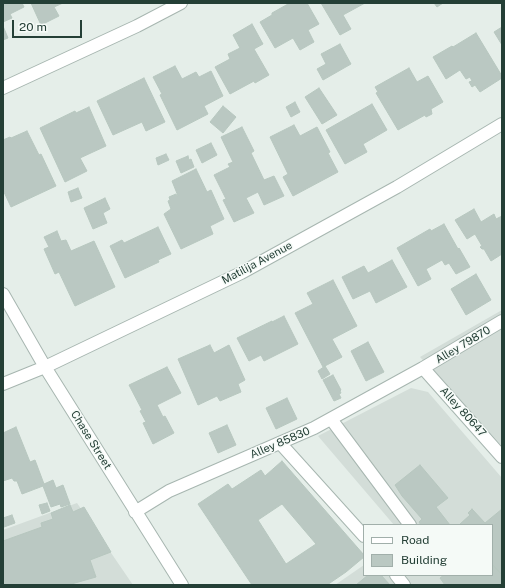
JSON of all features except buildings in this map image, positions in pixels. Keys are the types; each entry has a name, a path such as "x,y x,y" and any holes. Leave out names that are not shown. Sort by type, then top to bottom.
{"street":[{"path":"3,88 137,26 181,3"},
{"name":"Matilija Avenue","path":"3,384 45,367 241,273 397,187 502,124"},
{"name":"Chase Street","path":"3,294 45,367 135,512 176,584"},
{"name":"Alley 79870","path":"423,368 502,321"},
{"name":"Alley 85830","path":"135,512 169,491 314,428 423,368"},
{"name":"Alley 80647","path":"423,368 502,456"},
{"path":"331,419 409,524"},
{"path":"280,444 363,535"},
{"path":"397,576 404,585"}],"shaded area":[{"path":"502,310 502,446 420,357"},
{"path":"411,388 428,392 502,478 502,585 335,585 363,566 363,576 493,576 493,524 393,524 318,436"},
{"path":"77,503 133,585 3,585 3,530"}]}
